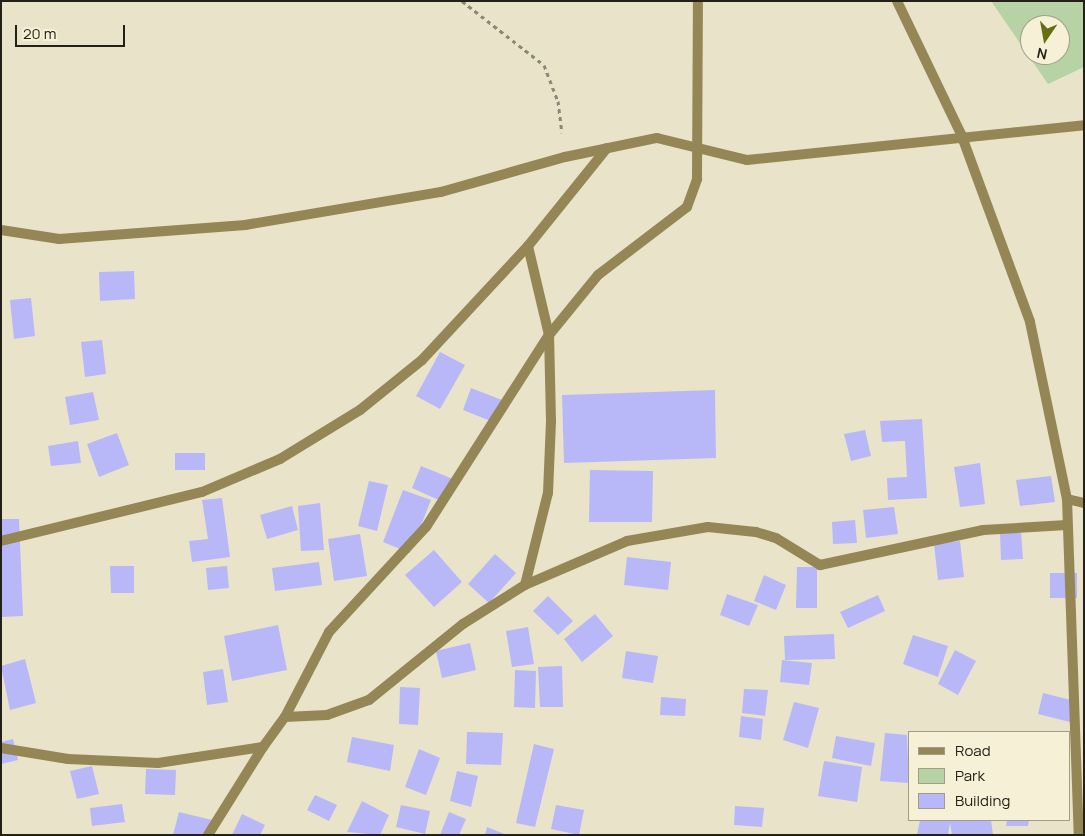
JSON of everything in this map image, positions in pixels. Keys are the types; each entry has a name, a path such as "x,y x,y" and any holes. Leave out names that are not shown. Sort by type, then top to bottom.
{"street":[{"path":"208,835 284,717 329,632 426,527 549,335 598,275 687,207 695,193 698,148 698,1"},
{"path":"897,1 961,134 1030,322 1067,499 1079,835"},
{"path":"1,230 59,240 246,225 441,192 565,157 657,138 747,160 880,149 961,134 1043,132 1084,125"},
{"path":"1,541 202,492 280,459 360,410 422,360 528,246 608,148"},
{"path":"525,584 548,492 549,335 528,246"},
{"path":"1067,499 1084,502"},
{"path":"284,717 341,712 369,700 463,624 525,584 627,541 675,530 756,532 776,538 820,565 983,530 1067,525"},
{"path":"1,748 68,759 158,763 263,747"}],"path":[{"path":"462,1 544,65 558,101 565,157"}],"green space":[{"path":"991,1 1084,1 1084,67 1048,84 1035,65 1070,65 1070,15 1020,15 1020,43"}],"building":[{"path":"134,271 135,299 100,301 99,272"},
{"path":"31,298 35,336 14,339 10,300"},
{"path":"102,340 106,374 85,377 81,342"},
{"path":"440,352 465,365 440,409 416,396"},
{"path":"471,388 502,400 493,422 463,410"},
{"path":"715,390 716,458 564,463 562,395"},
{"path":"93,392 99,420 70,425 65,397"},
{"path":"922,419 927,498 888,500 887,478 907,477 905,441 882,442 880,421"},
{"path":"865,430 871,456 851,461 844,434"},
{"path":"117,433 129,465 99,477 87,444"},
{"path":"78,441 81,463 51,466 48,446"},
{"path":"175,453 205,453 205,470 175,470"},
{"path":"980,463 985,504 960,507 954,467"},
{"path":"421,466 453,479 443,502 412,488"},
{"path":"590,470 653,471 652,522 589,522"},
{"path":"1051,476 1055,502 1020,506 1016,480"},
{"path":"369,481 388,485 377,531 358,526"},
{"path":"403,490 431,500 410,553 383,542"},
{"path":"222,498 230,557 192,562 189,541 208,539 202,500"},
{"path":"320,503 324,550 301,551 298,506"},
{"path":"292,506 298,530 267,539 260,515"},
{"path":"894,507 898,534 866,538 863,510"},
{"path":"1,519 19,519 23,616 1,617"},
{"path":"855,520 857,543 833,544 832,522"},
{"path":"1021,532 1023,559 1001,560 1000,533"},
{"path":"360,534 367,576 334,581 328,539"},
{"path":"960,541 964,577 938,580 934,544"},
{"path":"434,550 462,582 434,607 405,575"},
{"path":"495,554 516,573 489,603 468,584"},
{"path":"627,557 671,562 668,590 624,585"},
{"path":"319,562 322,585 275,591 272,568"},
{"path":"110,566 134,566 134,593 111,593"},
{"path":"227,566 229,588 208,590 206,568"},
{"path":"797,567 817,567 817,608 796,608"},
{"path":"1050,573 1077,573 1077,598 1050,598"},
{"path":"764,575 786,585 776,610 754,601"},
{"path":"727,594 758,605 749,626 720,615"},
{"path":"878,595 885,611 848,628 840,612"},
{"path":"548,596 573,621 558,635 533,611"},
{"path":"595,614 613,636 582,662 564,639"},
{"path":"278,625 287,670 232,681 224,636"},
{"path":"528,627 534,664 512,667 506,631"},
{"path":"834,634 835,659 785,660 784,636"},
{"path":"913,635 948,646 938,677 903,664"},
{"path":"470,643 476,670 442,678 436,651"},
{"path":"955,650 976,661 958,695 938,684"},
{"path":"626,651 658,656 653,683 622,678"},
{"path":"25,659 36,703 10,710 1,666"},
{"path":"782,660 812,663 809,685 780,682"},
{"path":"562,666 563,707 540,707 538,667"},
{"path":"223,669 228,702 207,705 203,672"},
{"path":"515,670 536,671 535,708 514,707"},
{"path":"400,687 420,688 418,725 399,724"},
{"path":"744,689 768,690 765,716 742,713"},
{"path":"1043,693 1079,702 1074,723 1038,714"},
{"path":"661,697 686,699 685,716 660,715"},
{"path":"794,702 819,708 808,748 783,740"},
{"path":"741,716 763,719 761,740 739,737"},
{"path":"467,732 503,733 501,765 466,764"},
{"path":"885,733 907,735 908,783 880,781"},
{"path":"836,736 875,743 871,766 832,758"},
{"path":"352,737 394,745 390,771 347,762"},
{"path":"13,739 18,760 1,764 1,742"},
{"path":"534,744 554,749 535,827 516,823"},
{"path":"419,749 440,758 426,795 405,787"},
{"path":"824,761 862,767 857,802 818,796"},
{"path":"92,766 99,794 77,799 70,771"},
{"path":"146,769 176,770 175,795 145,794"},
{"path":"457,771 478,776 471,807 450,801"},
{"path":"315,795 337,805 329,821 307,810"},
{"path":"362,801 389,815 380,835 347,832"},
{"path":"122,804 125,822 92,826 90,808"},
{"path":"401,805 430,811 425,834 396,827"},
{"path":"556,805 584,810 579,835 551,829"},
{"path":"735,806 764,808 762,827 734,825"},
{"path":"179,812 212,820 208,835 173,835"},
{"path":"449,812 466,819 459,835 440,835"},
{"path":"242,814 265,825 260,835 232,835"},
{"path":"920,821 991,821 993,835 952,835 950,823 948,835 917,835"},
{"path":"1007,821 1029,821 1028,826 1006,826"},
{"path":"487,827 507,835 485,835"}]}
